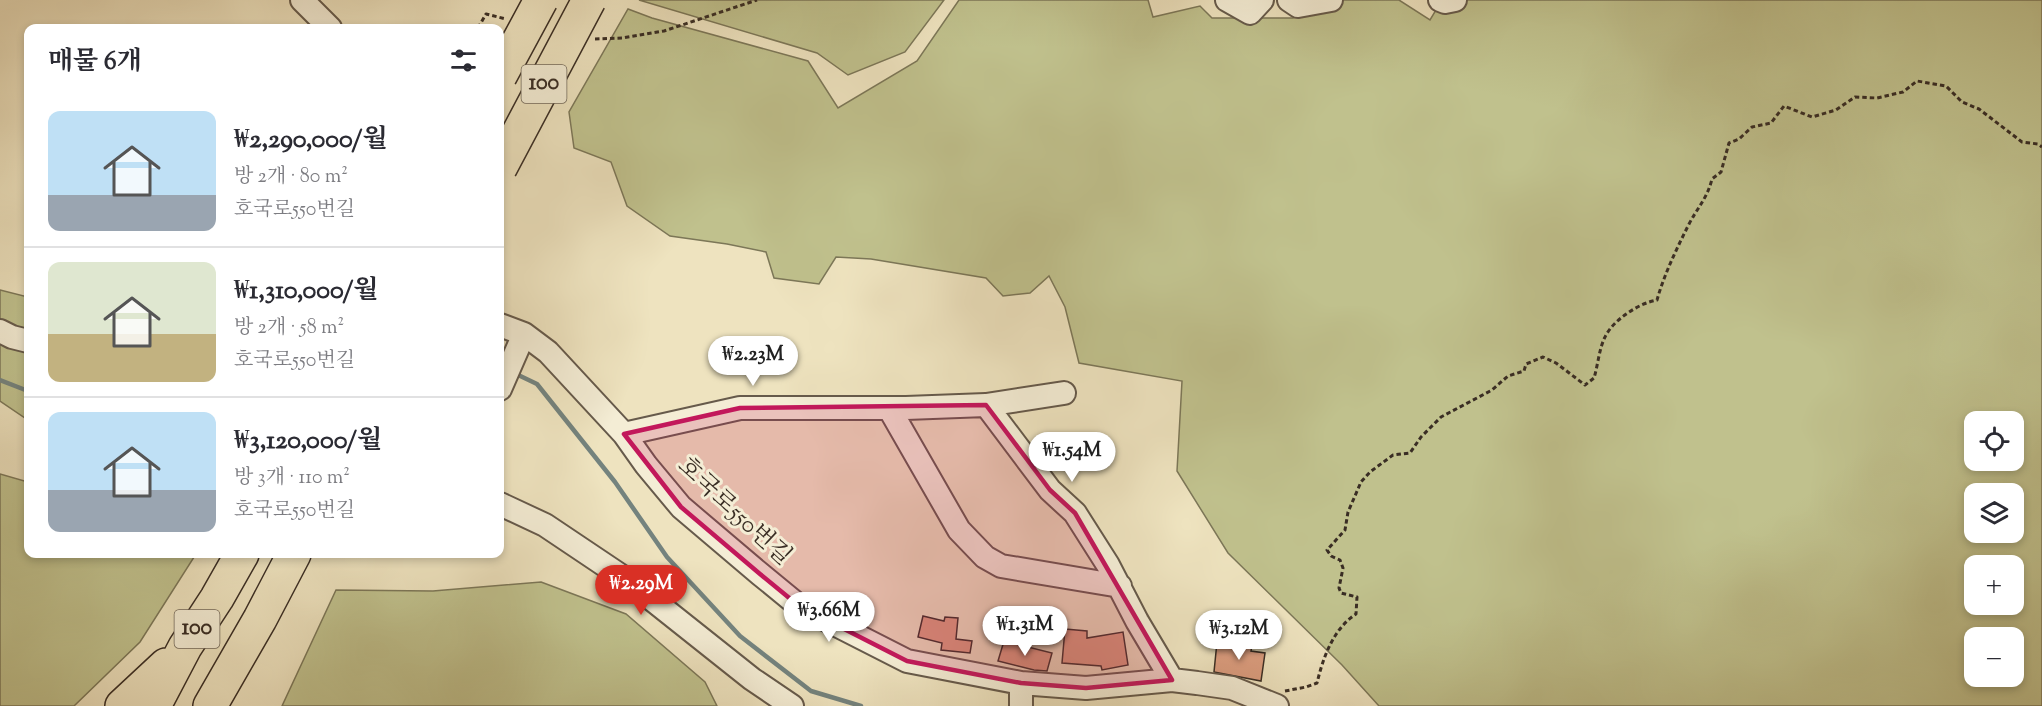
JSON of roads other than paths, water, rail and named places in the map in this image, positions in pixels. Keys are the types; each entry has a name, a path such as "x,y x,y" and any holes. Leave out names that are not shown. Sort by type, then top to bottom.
{"highway":[{"name":"100","path":"504,69 541,0"},
{"name":"100","path":"504,160 589,0"},
{"name":"100","path":"154,706 185,647 218,598 240,558"},
{"name":"100","path":"210,706 222,692 291,559"},
{"path":"122,706 185,647"}],"street":[{"path":"302,0 326,24"},
{"path":"1227,0 1250,13 1262,0"},
{"path":"1289,0 1298,6 1331,0"},
{"path":"1440,0 1444,2 1455,0"},
{"name":"호국로550번길","path":"504,326 524,334 548,352 624,434 681,507 799,606 907,661 1021,696 1172,680 1232,688 1280,698"},
{"path":"0,332 24,340"},
{"path":"505,377 524,334"},
{"path":"624,434 740,408 889,408 986,405 1064,393"},
{"path":"986,405 1050,490 1074,513 1108,565 1137,621 1172,680"},
{"path":"889,408 959,530 985,557 1001,566 1120,586"},
{"path":"504,506 545,525 621,576 753,679 792,706"}],"waterway":[{"path":"514,373 537,384 615,482 667,557 740,636 811,691 861,706"},
{"path":"0,380 24,389"}]}
